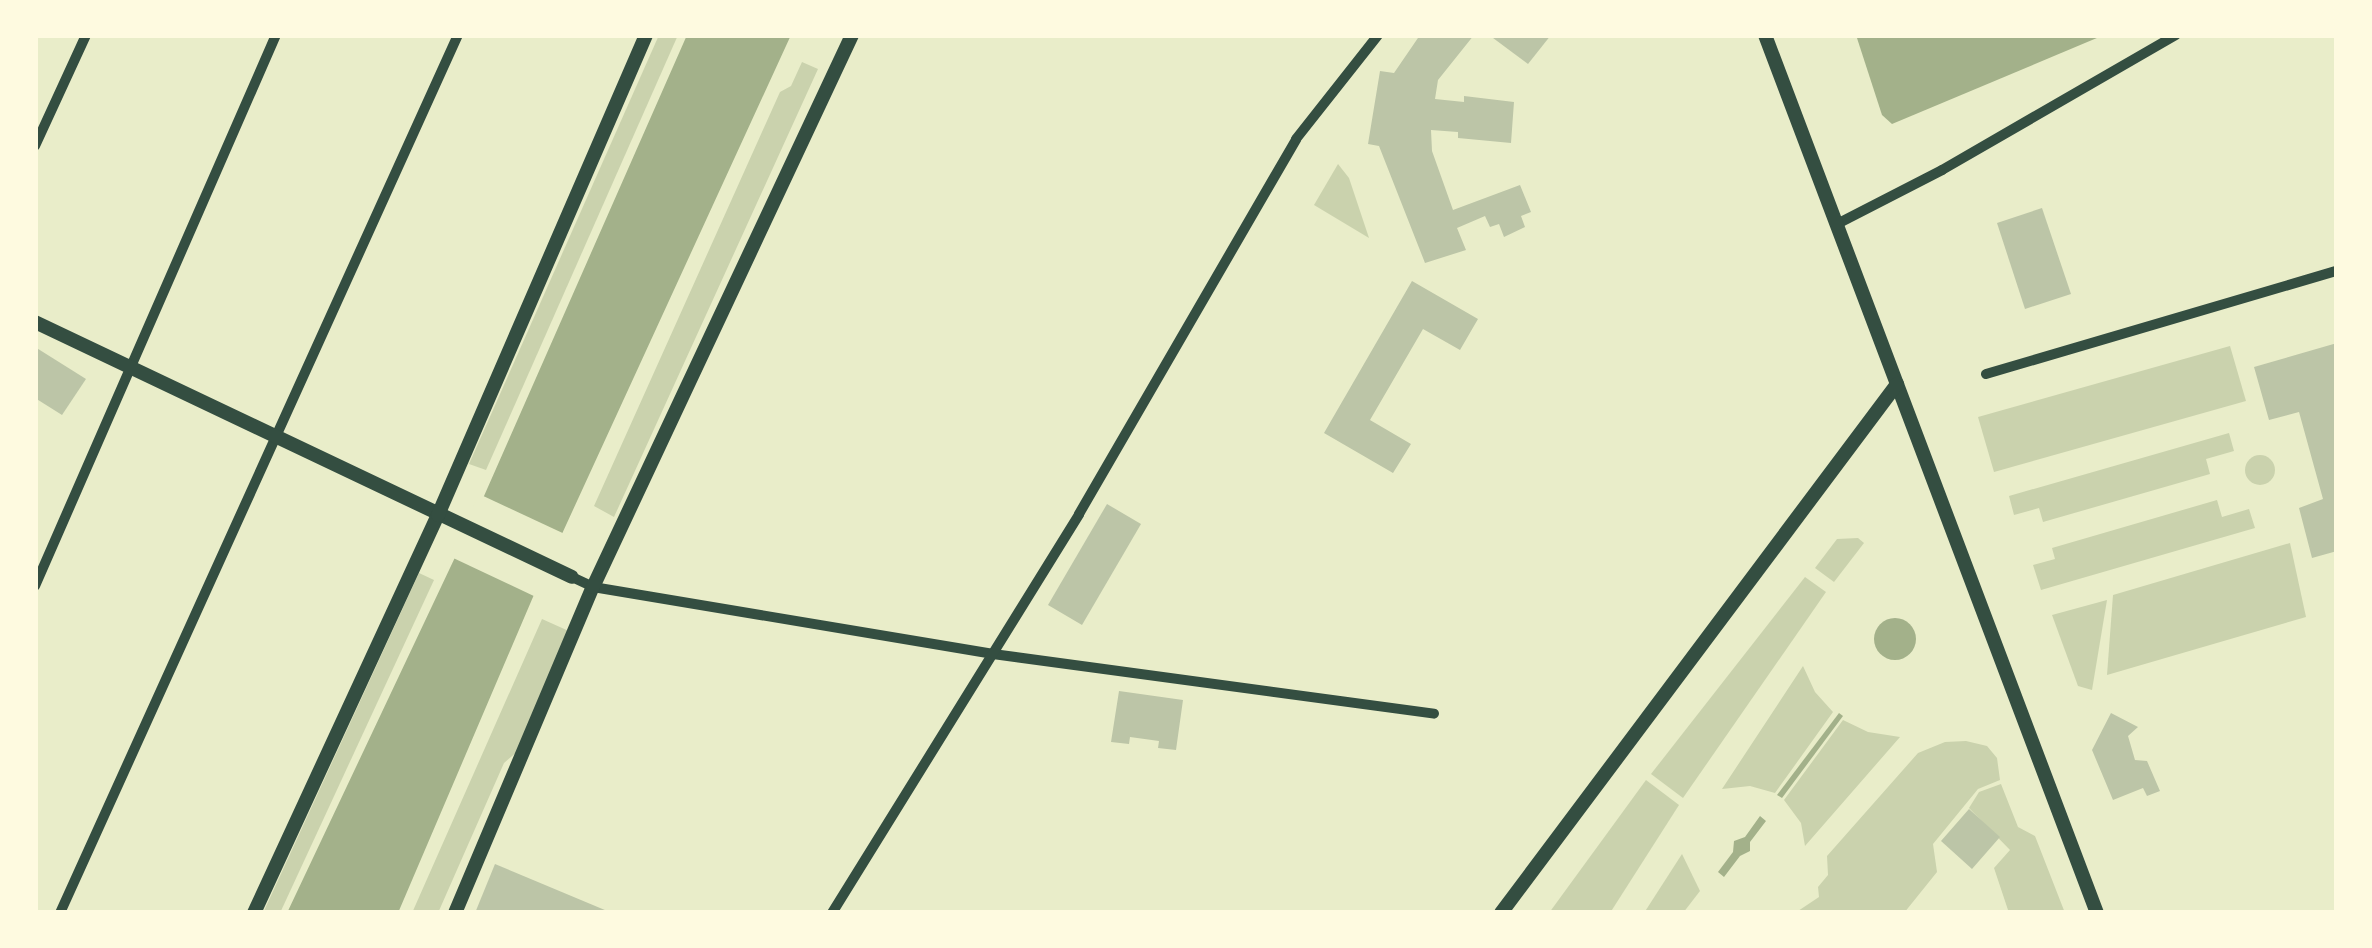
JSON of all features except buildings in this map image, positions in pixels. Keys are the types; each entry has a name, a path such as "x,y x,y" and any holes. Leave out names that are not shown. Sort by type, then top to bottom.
{"main road":[{"path":"254,913 445,518 646,35"},
{"path":"456,913 593,587 852,35"},
{"path":"1765,35 2097,913"},
{"path":"35,322 572,578"},
{"path":"1501,913 1897,384"}],"street":[{"path":"35,146 86,35"},
{"path":"35,586 276,35"},
{"path":"60,913 458,35"},
{"path":"832,913 1147,402 1296,139 1378,35"},
{"path":"1839,223 2176,35"},
{"path":"1986,374 2337,272"},
{"path":"572,578 593,587 993,654 1434,714"}],"shaded area":[{"path":"659,35 678,35 486,470 469,464"},
{"path":"687,35 791,35 533,597 398,913 287,913 484,496"},
{"path":"1856,35 2104,35 1892,124 1882,115"},
{"path":"802,62 818,69 614,517 594,506 780,92 791,86"},
{"path":"1338,164 1349,178 1369,238 1314,205"},
{"path":"2230,346 2246,401 1994,472 1978,417"},
{"path":"2229,433 2234,451 2206,459 2210,474 2043,522 2039,508 2014,515 2009,496"},
{"path":"2260,455 2271,459 2275,470 2271,481 2260,485 2249,481 2245,470 2249,459"},
{"path":"2217,500 2222,517 2249,509 2255,528 2041,590 2033,565 2055,559 2052,548"},
{"path":"1858,538 1864,543 1834,582 1815,568 1837,539"},
{"path":"2290,543 2306,617 2107,675 2113,595"},
{"path":"419,573 434,580 280,913 263,913"},
{"path":"1805,577 1826,592 1683,798 1651,774"},
{"path":"2107,600 2092,690 2078,686 2052,615"},
{"path":"1895,618 1910,624 1916,639 1910,654 1895,660 1880,654 1874,639 1880,624"},
{"path":"542,619 571,632 518,751 504,763 438,913 412,913"},
{"path":"1803,666 1815,692 1833,712 1775,793 1750,786 1722,789"},
{"path":"1839,713 1843,716 1782,798 1777,795"},
{"path":"1843,720 1868,732 1900,737 1805,846 1801,823 1784,800"},
{"path":"1945,742 1987,746 1997,758 2000,780 1978,789 1933,844 1937,872 1904,913 1795,913 1819,897 1818,887 1828,875 1827,856 1918,753"},
{"path":"1646,780 1679,805 1610,913 1549,913"},
{"path":"2001,784 2018,827 2035,836 2065,913 2009,913 1994,868 2010,850 1969,808 1979,792"},
{"path":"1760,816 1766,821 1750,842 1750,851 1740,856 1724,877 1718,872 1733,852 1734,841 1745,837"},
{"path":"1682,854 1700,891 1683,913 1644,913"}],"pier":[{"path":"479,494 569,536 538,598 449,556"}]}
